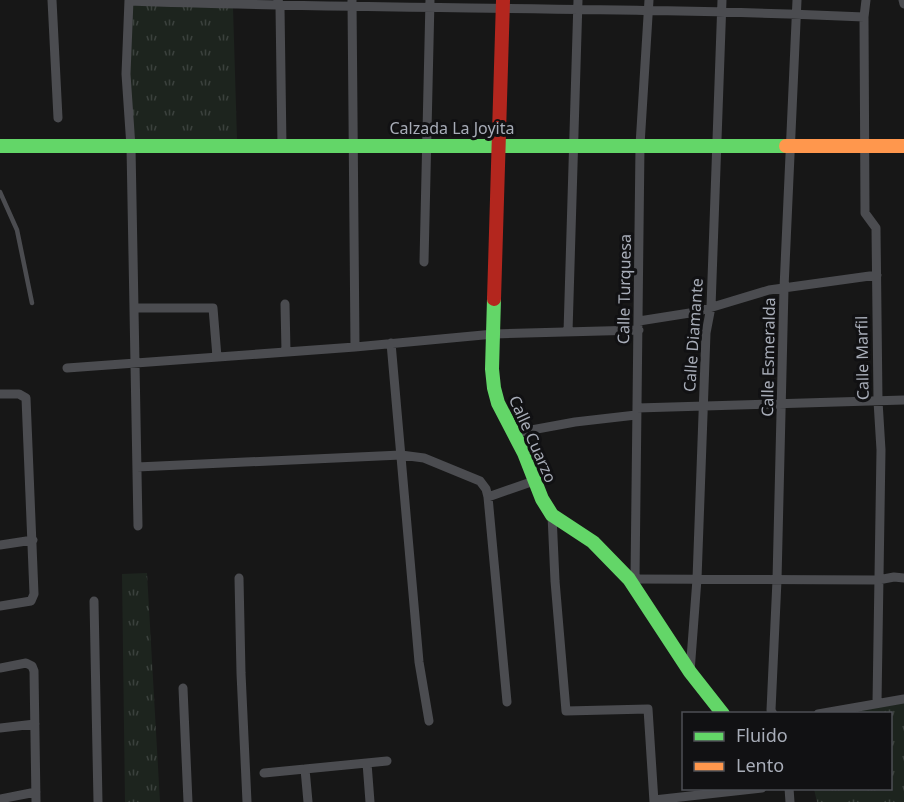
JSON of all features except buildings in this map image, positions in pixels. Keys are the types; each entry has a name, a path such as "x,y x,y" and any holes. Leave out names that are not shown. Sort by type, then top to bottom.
{"street":[{"path":"52,0 58,118"},
{"name":"Calle Diamante","path":"690,672 698,579 706,333 711,307 722,0"},
{"name":"Calle Esmeralda","path":"772,712 784,288 797,0"},
{"name":"Calle Marfil","path":"866,0 864,17 865,213 876,228 878,401 881,450 877,703"},
{"path":"138,526 131,147 126,74 129,1 649,5 722,11 864,17"},
{"path":"279,3 282,147"},
{"path":"352,4 355,347"},
{"path":"424,262 429,4"},
{"name":"Calle Cuarzo","path":"503,4 492,369 494,388 506,420 515,433 534,481 552,515 593,542 632,579 690,672 717,710"},
{"path":"568,332 577,5"},
{"name":"Calle Turquesa","path":"632,579 639,325 640,145 649,5"},
{"name":"Calzada La Joyita","path":"0,146 790,144 904,146"},
{"path":"67,368 355,347 494,334 568,332 639,325 681,316 750,295 877,275"},
{"path":"285,304 286,352"},
{"path":"134,308 213,308 217,357"},
{"path":"391,343 419,662 429,722"},
{"path":"0,394 20,394 26,398 33,540 33,597 31,601 0,606"},
{"path":"515,433 636,411 703,405 782,405 904,400"},
{"path":"137,467 401,455 424,458 475,478 486,489 488,497 507,702"},
{"path":"488,497 534,481"},
{"path":"552,515 566,711 648,709 654,801 754,790"},
{"path":"0,545 33,540"},
{"path":"239,578 241,673 248,802"},
{"path":"632,579 878,580 904,578"},
{"path":"94,601 98,802"},
{"path":"0,668 26,663 32,666 34,671 36,797 0,798"},
{"path":"183,688 188,802"},
{"path":"829,712 904,699"},
{"path":"0,728 34,724"},
{"path":"264,773 387,761"},
{"path":"367,763 370,802"},
{"path":"305,769 308,802"}],"lane":[{"path":"0,192 17,230 32,303"}],"green space":[{"path":"132,5 233,8 237,140 135,143 128,73"},
{"path":"147,573 160,802 125,802 122,574"},
{"path":"904,703 904,802 817,802 814,790 892,790 892,712 849,712"}],"traffic: fast":[{"path":"0,146 786,146"},
{"path":"494,299 492,369 494,388 498,403 524,453 542,499 552,515 593,542 629,579 690,672 721,712"}],"traffic: slow":[{"path":"786,146 904,146"}],"traffic: jam":[{"path":"494,299 503,0"}]}
